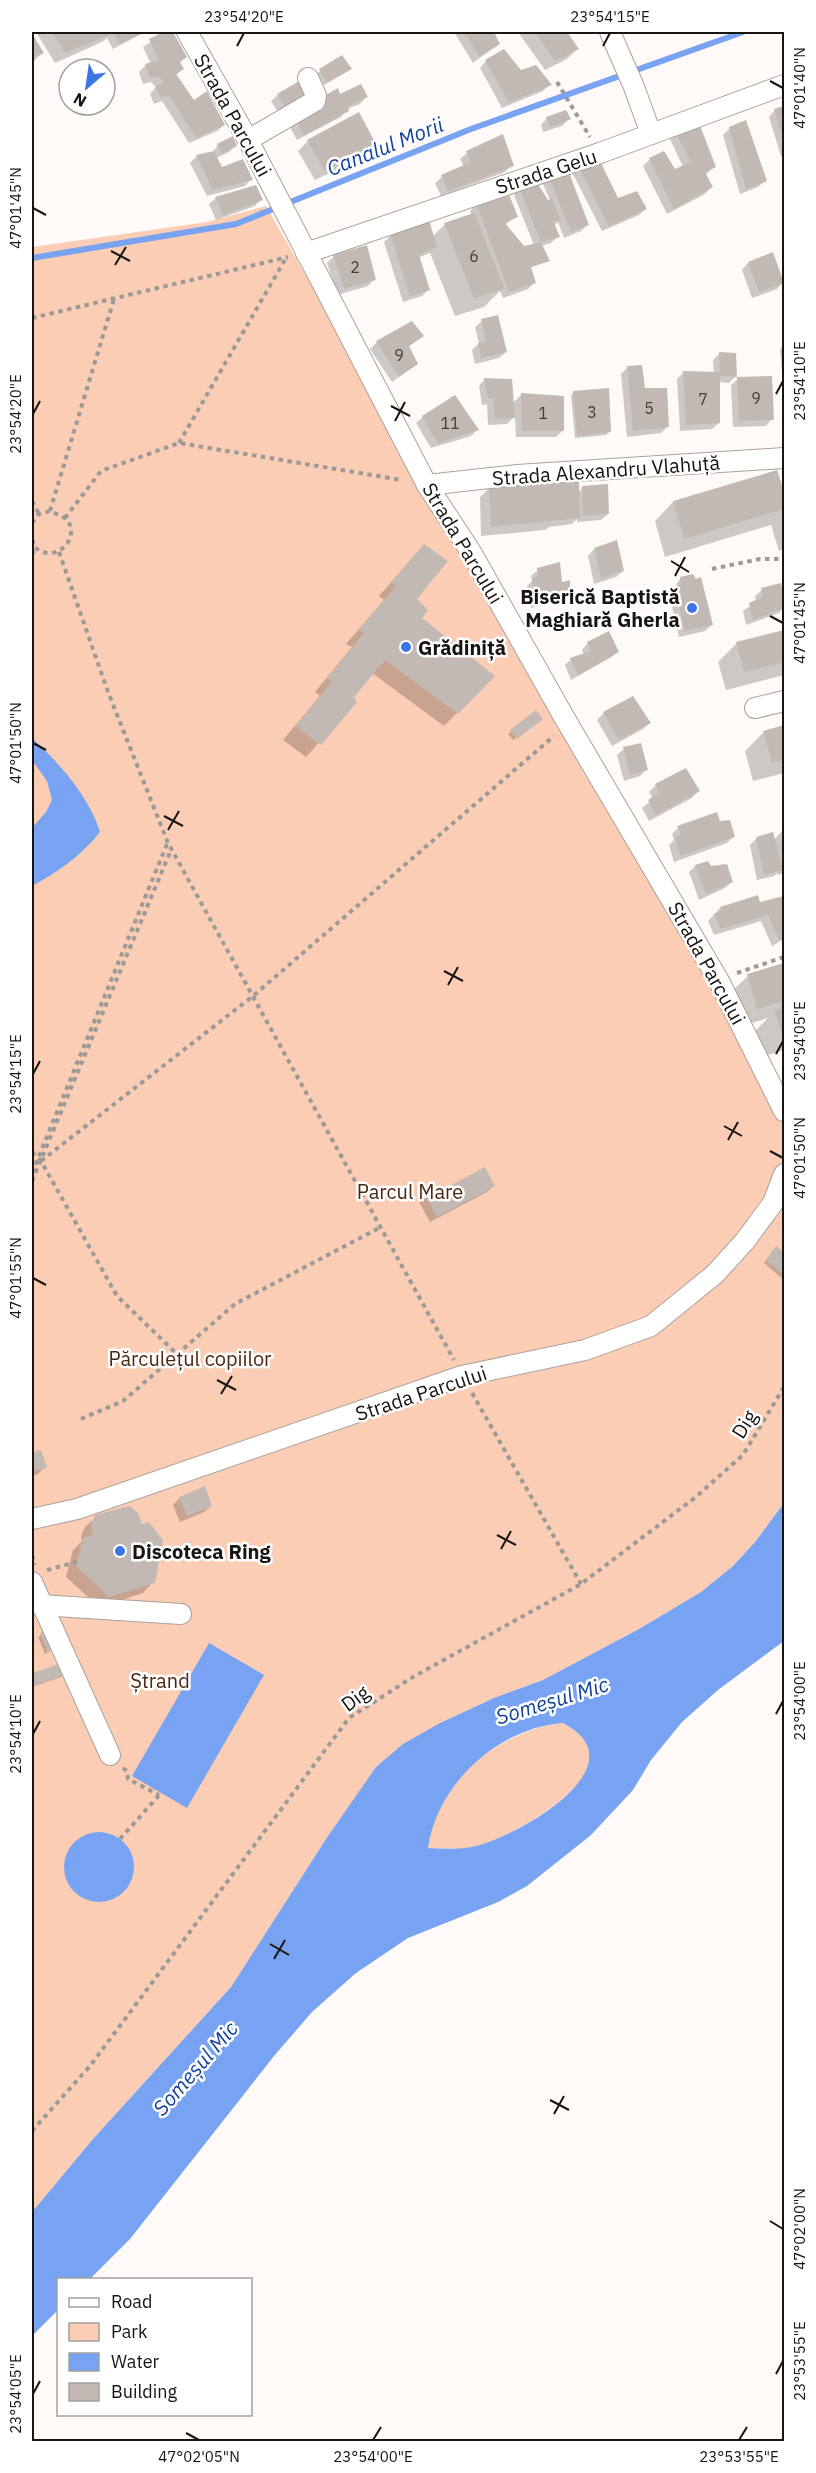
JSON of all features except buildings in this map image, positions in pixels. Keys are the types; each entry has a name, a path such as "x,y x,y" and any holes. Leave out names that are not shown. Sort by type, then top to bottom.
{"street":[{"name":"Strada Parcului","path":"187,32 248,140 428,485 471,552 718,979 784,1112"},
{"path":"610,32 651,134"},
{"path":"248,140 315,101 316,95 308,78"},
{"name":"Strada Gelu","path":"306,253 600,153 784,85"},
{"name":"Strada Alexandru Vlahuță","path":"428,485 517,475 784,458"},
{"path":"755,708 784,701"},
{"name":"Strada Parcului","path":"32,1519 77,1509 121,1495 462,1376 585,1350 651,1326 715,1274 745,1241 773,1203 784,1174"},
{"path":"34,1577 40,1605 110,1755"},
{"path":"40,1605 181,1614"}],"path":[{"path":"557,82 600,153"},
{"path":"32,318 306,253"},
{"path":"179,442 286,258"},
{"path":"50,511 114,298"},
{"path":"65,518 101,471 179,442 428,485"},
{"path":"32,501 39,514"},
{"path":"32,523 39,514 50,511 65,518 70,527 71,537 67,546 59,552 47,553 35,548"},
{"path":"32,539 35,548 32,555"},
{"path":"59,552 108,692 171,849 462,1376 581,1584"},
{"path":"712,568 760,559 784,559"},
{"path":"32,1164 252,996 559,731 569,725"},
{"path":"32,1181 168,843"},
{"path":"32,1173 40,1160 171,849"},
{"path":"718,979 784,957"},
{"path":"32,1152 40,1160 117,1296 177,1354"},
{"path":"81,1419 123,1401 235,1304 381,1227"},
{"name":"Dig","path":"32,2132 90,2066 349,1718 413,1677 581,1584 698,1496 743,1455 784,1387"},
{"path":"34,1577 77,1562"},
{"path":"110,1755 127,1771 128,1779 160,1794 120,1839"}],"green space":[{"name":"Parcul Mare","path":"266,206 697,958 784,1126 784,1503 755,1542 733,1566 701,1592 639,1629 543,1680 494,1698 440,1723 326,1839 231,1987 93,2139 32,2212 32,247 207,222"},
{"path":"564,1723 586,1739 591,1755 586,1771 574,1788 536,1818 483,1845 470,1848 428,1848 432,1826 440,1807 451,1788 466,1771 483,1756 523,1733 544,1726"}],"water":[{"path":"32,738 81,793 100,832 69,863 32,886 32,828 46,812 52,800 47,781 32,760"},
{"name":"Someșul Mic","path":"784,1503 784,1641 718,1690 682,1722 651,1760 633,1790 591,1835 527,1886 498,1902 408,1938 356,1973 312,2012 274,2056 130,2239 91,2278 57,2278 57,2311 32,2336 32,2212 93,2139 231,1987 326,1839 376,1767 403,1744 440,1723 494,1698 543,1680 639,1629 701,1592 733,1566 755,1542","holes":["563,1723 584,1739 589,1757 583,1776 568,1794 547,1811 524,1825 502,1837 476,1846 449,1849 428,1848 434,1824 444,1802 474,1763 494,1748 539,1727"]},
{"path":"209,1643 264,1675 187,1808 132,1776"},
{"path":"99,1832 112,1835 124,1842 131,1854 134,1867 131,1880 124,1892 112,1899 99,1902 86,1899 74,1892 67,1880 64,1867 67,1854 74,1842 86,1835"}],"waterway":[{"name":"Canalul Morii","path":"32,258 236,224 471,129 743,32"}],"place":[{"name":"Biserică Baptistă Maghiară Gherla","path":"692,608"},
{"name":"Grădiniță","path":"406,647"},
{"name":"Discoteca Ring","path":"120,1551"}],"park label":[{"name":"Părculețul copiilor","path":"190,1358"},
{"name":"Ștrand","path":"160,1680"}]}
